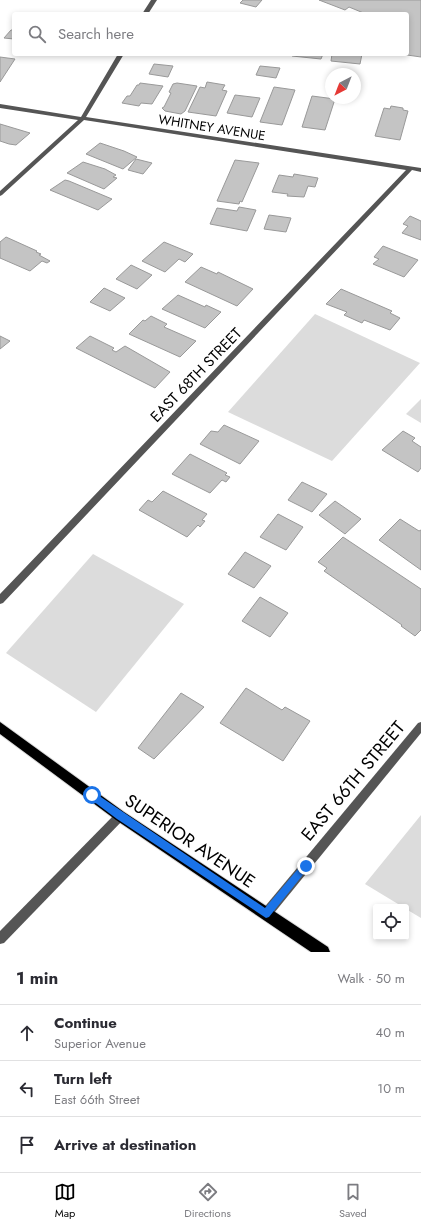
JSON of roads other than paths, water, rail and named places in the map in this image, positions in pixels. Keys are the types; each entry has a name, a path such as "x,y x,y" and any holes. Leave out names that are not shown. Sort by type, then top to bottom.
{"main road":[{"name":"SUPERIOR AVENUE","path":"0,728 120,816 323,952"}],"street":[{"path":"147,12 154,0"},
{"path":"0,194 82,119 120,56"},
{"name":"WHITNEY AVENUE","path":"0,106 421,170"},
{"name":"EAST 68TH STREET","path":"0,600 410,169"},
{"name":"EAST 66TH STREET","path":"266,914 421,726"},
{"path":"0,940 120,816"}]}
